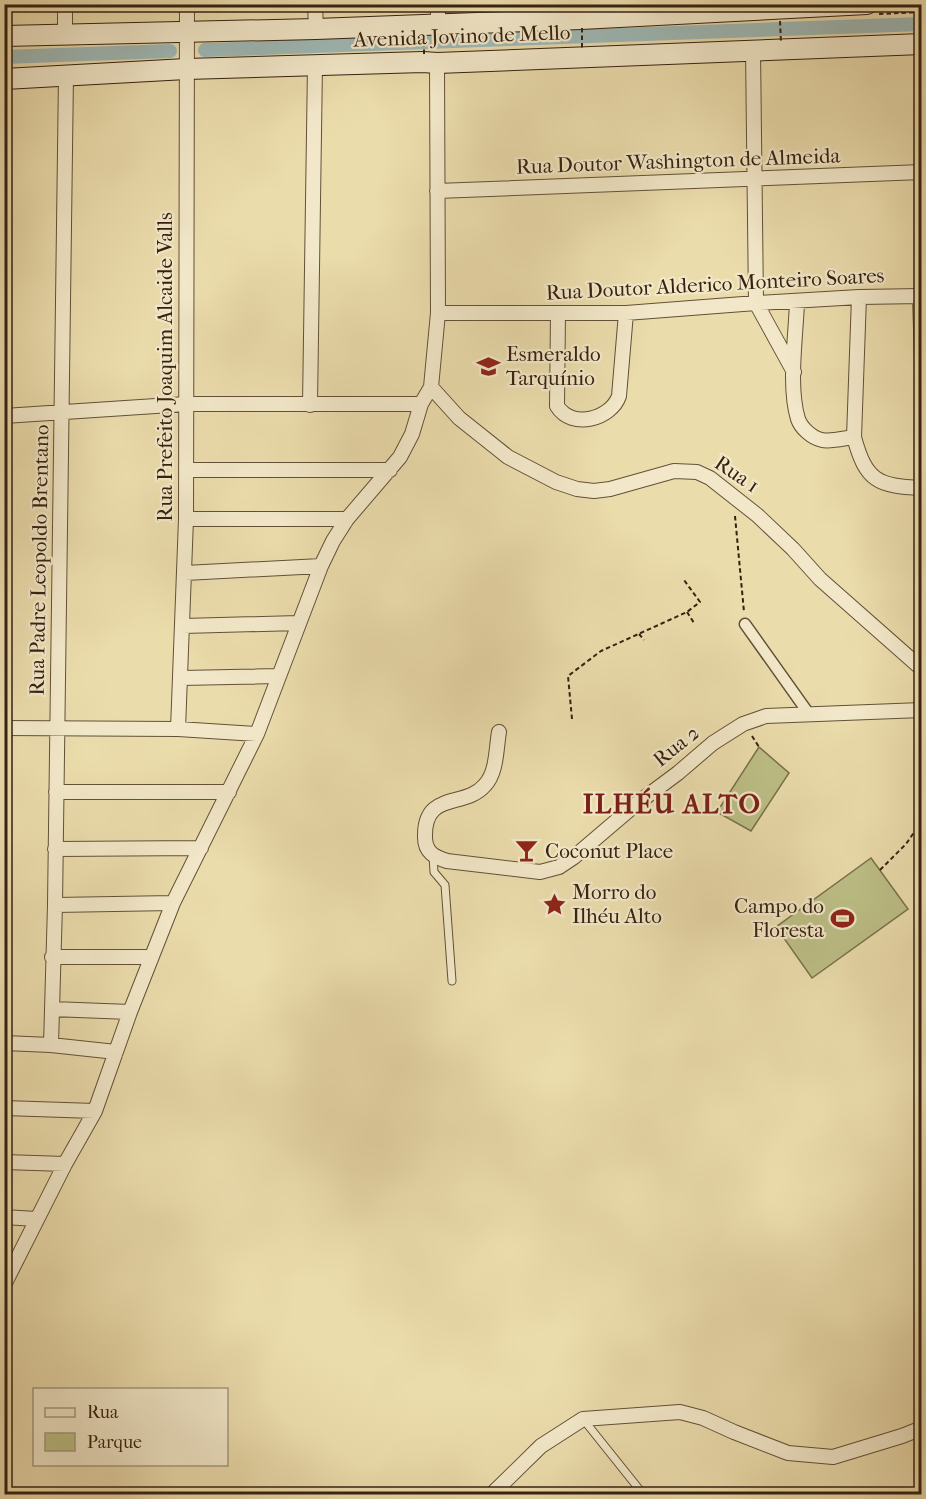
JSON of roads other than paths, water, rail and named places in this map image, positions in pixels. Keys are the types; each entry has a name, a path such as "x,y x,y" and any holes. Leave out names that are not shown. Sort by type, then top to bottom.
{"main road":[{"path":"4,36 316,28 433,21 867,4"},
{"name":"Avenida Jovino de Mello","path":"4,79 186,69 423,62 430,59 921,44"}],"street":[{"path":"65,4 65,35"},
{"name":"Rua Prefeito Joaquim Alcaide Valls","path":"178,729 186,519 187,4"},
{"path":"315,4 316,28"},
{"path":"753,50 756,303 794,372"},
{"path":"6,1279 95,1111 130,1012 173,903 257,734 321,566 347,519 400,457 412,434 421,404 431,387 438,313 437,191 430,59"},
{"path":"310,405 315,65"},
{"name":"Rua Padre Leopoldo Brentano","path":"51,1045 52,957 56,905 66,75"},
{"name":"Rua Doutor Washington de Almeida","path":"437,191 921,172"},
{"path":"921,296 921,361"},
{"name":"Rua Doutor Alderico Monteiro Soares","path":"438,313 626,313 859,297 921,296"},
{"path":"859,297 854,437 859,456 867,470 881,483 921,488"},
{"path":"797,302 794,372 799,420 804,429 822,440 854,437"},
{"path":"558,313 556,399 560,411 575,419 598,417 613,408 619,396 626,313"},
{"name":"Rua 1","path":"431,387 459,418 508,457 556,482 577,489 594,491 610,489 674,471 687,471 710,478 733,494 793,549 820,579 921,669"},
{"path":"4,416 186,404 421,404"},
{"path":"186,470 390,470"},
{"path":"186,519 347,519"},
{"path":"185,573 321,566"},
{"path":"183,626 298,623"},
{"path":"745,624 809,714"},
{"path":"181,678 278,676"},
{"name":"Rua 2","path":"433,856 447,861 540,872 559,867 725,734 755,718 921,710"},
{"path":"4,728 178,729 257,734"},
{"path":"433,856 424,839 429,815 437,806 446,801 469,797 480,791 488,782 493,770 499,732"},
{"path":"56,792 229,792"},
{"path":"55,849 201,848"},
{"path":"56,905 173,903"},
{"path":"52,957 151,957"},
{"path":"52,1009 130,1012"},
{"path":"4,1043 116,1052"},
{"path":"4,1108 95,1111"},
{"path":"4,1162 65,1164"},
{"path":"4,1217 36,1219"},
{"path":"492,1494 541,1446 583,1419 680,1412 703,1418 788,1453 833,1457 921,1428"}],"lane":[{"path":"433,856 434,872 445,885 452,981"},
{"path":"583,1419 643,1494"}],"waterway":[{"path":"205,50 922,24"},
{"path":"4,57 170,51"}],"place":[{"name":"Esmeraldo Tarquínio","path":"488,366"},
{"name":"Coconut Place","path":"527,851"},
{"name":"Morro do Ilhéu Alto","path":"554,904"},
{"name":"Campo do Floresta","path":"842,918"}],"district":[{"name":"ILHÉU ALTO","path":"672,804"}]}
